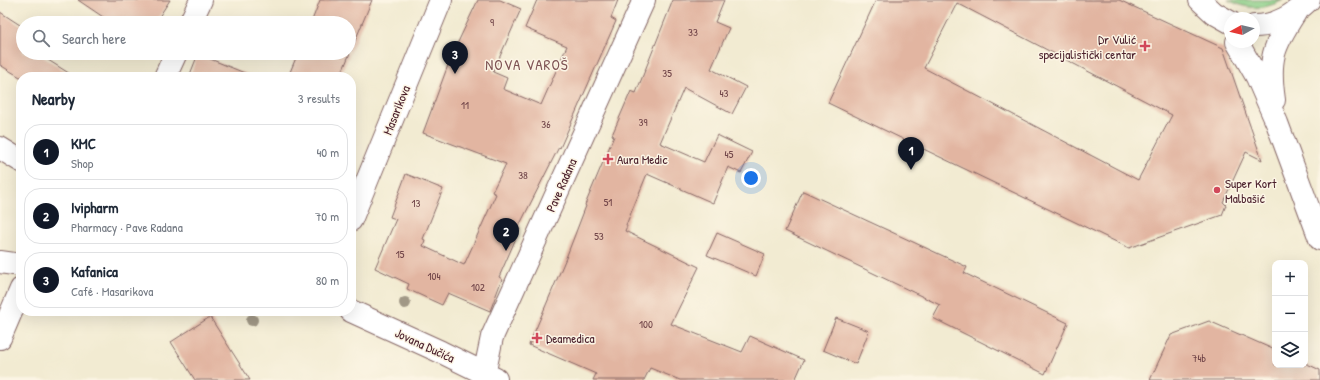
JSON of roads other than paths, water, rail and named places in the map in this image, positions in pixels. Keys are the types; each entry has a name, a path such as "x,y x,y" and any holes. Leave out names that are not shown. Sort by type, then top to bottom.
{"street":[{"path":"193,16 201,0"},
{"name":"Masarikova","path":"356,208 441,0"},
{"name":"Pave Radana","path":"488,378 492,337 644,0"},
{"path":"1260,25 1277,23 1302,7"},
{"path":"1277,123 1270,73 1275,50 1281,34 1302,7"},
{"path":"1215,12 1224,25"},
{"path":"1240,48 1257,77 1277,123 1320,239"},
{"path":"167,72 173,60"},
{"path":"0,148 16,158"},
{"path":"0,262 16,264"},
{"path":"0,338 16,301"},
{"name":"Jovana Dučića","path":"356,313 488,378"}],"place":[{"name":"Dr Vulić specijalistički centar","path":"1145,46"},
{"name":"Kafanica","path":"455,74"},
{"name":"Aura Medic","path":"608,159"},
{"name":"KMC","path":"911,170"},
{"name":"Super Kort Malbašić","path":"1217,190"},
{"name":"Ivipharm","path":"506,251"},
{"name":"Deamedica","path":"537,338"}],"district":[{"name":"NOVA VAROŠ","path":"527,64"}]}
